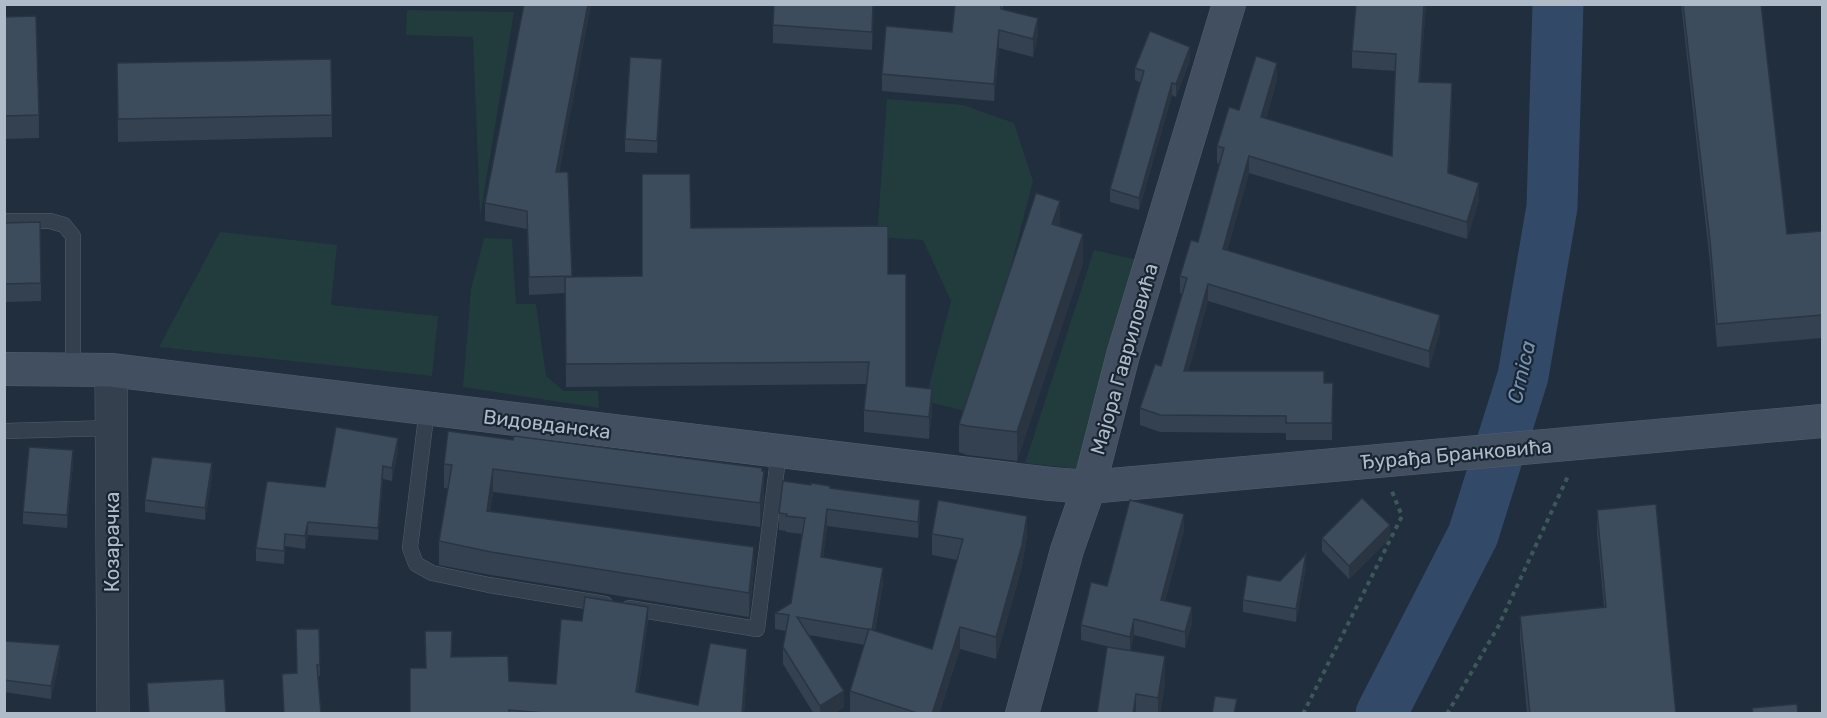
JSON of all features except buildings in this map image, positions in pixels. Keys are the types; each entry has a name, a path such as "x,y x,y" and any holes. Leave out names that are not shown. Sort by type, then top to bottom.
{"main road":[{"name":"Мајора Гавриловића","path":"1022,714 1067,550 1089,487 1123,355 1229,4"},
{"name":"Видовданска","path":"4,369 111,369 427,409 1089,487"},
{"name":"Ђурађа Бранковића","path":"1089,487 1822,421"}],"street":[{"name":"Козарачка","path":"111,369 113,714"}],"lane":[{"path":"4,221 50,221 64,225 73,237 73,370"},
{"path":"427,409 410,548 416,564 432,573 489,585 757,628 779,451"},
{"path":"4,431 111,428"}],"path":[{"path":"1447,714 1498,627 1584,443"},
{"path":"1303,714 1402,516 1389,460"}],"green space":[{"path":"407,10 514,12 480,217 473,37 406,35"},
{"path":"887,99 963,105 1014,123 1033,181 973,413 925,401 951,301 923,240 877,237"},
{"path":"220,232 337,245 331,305 438,316 432,376 159,347"},
{"path":"484,238 512,239 516,304 536,304 546,376 564,391 598,391 599,408 463,387 471,289"},
{"path":"1094,250 1137,260 1080,469 1025,463"}],"waterway":[{"name":"Crnica","path":"1381,714 1473,535 1523,376 1552,207 1558,4"}]}
